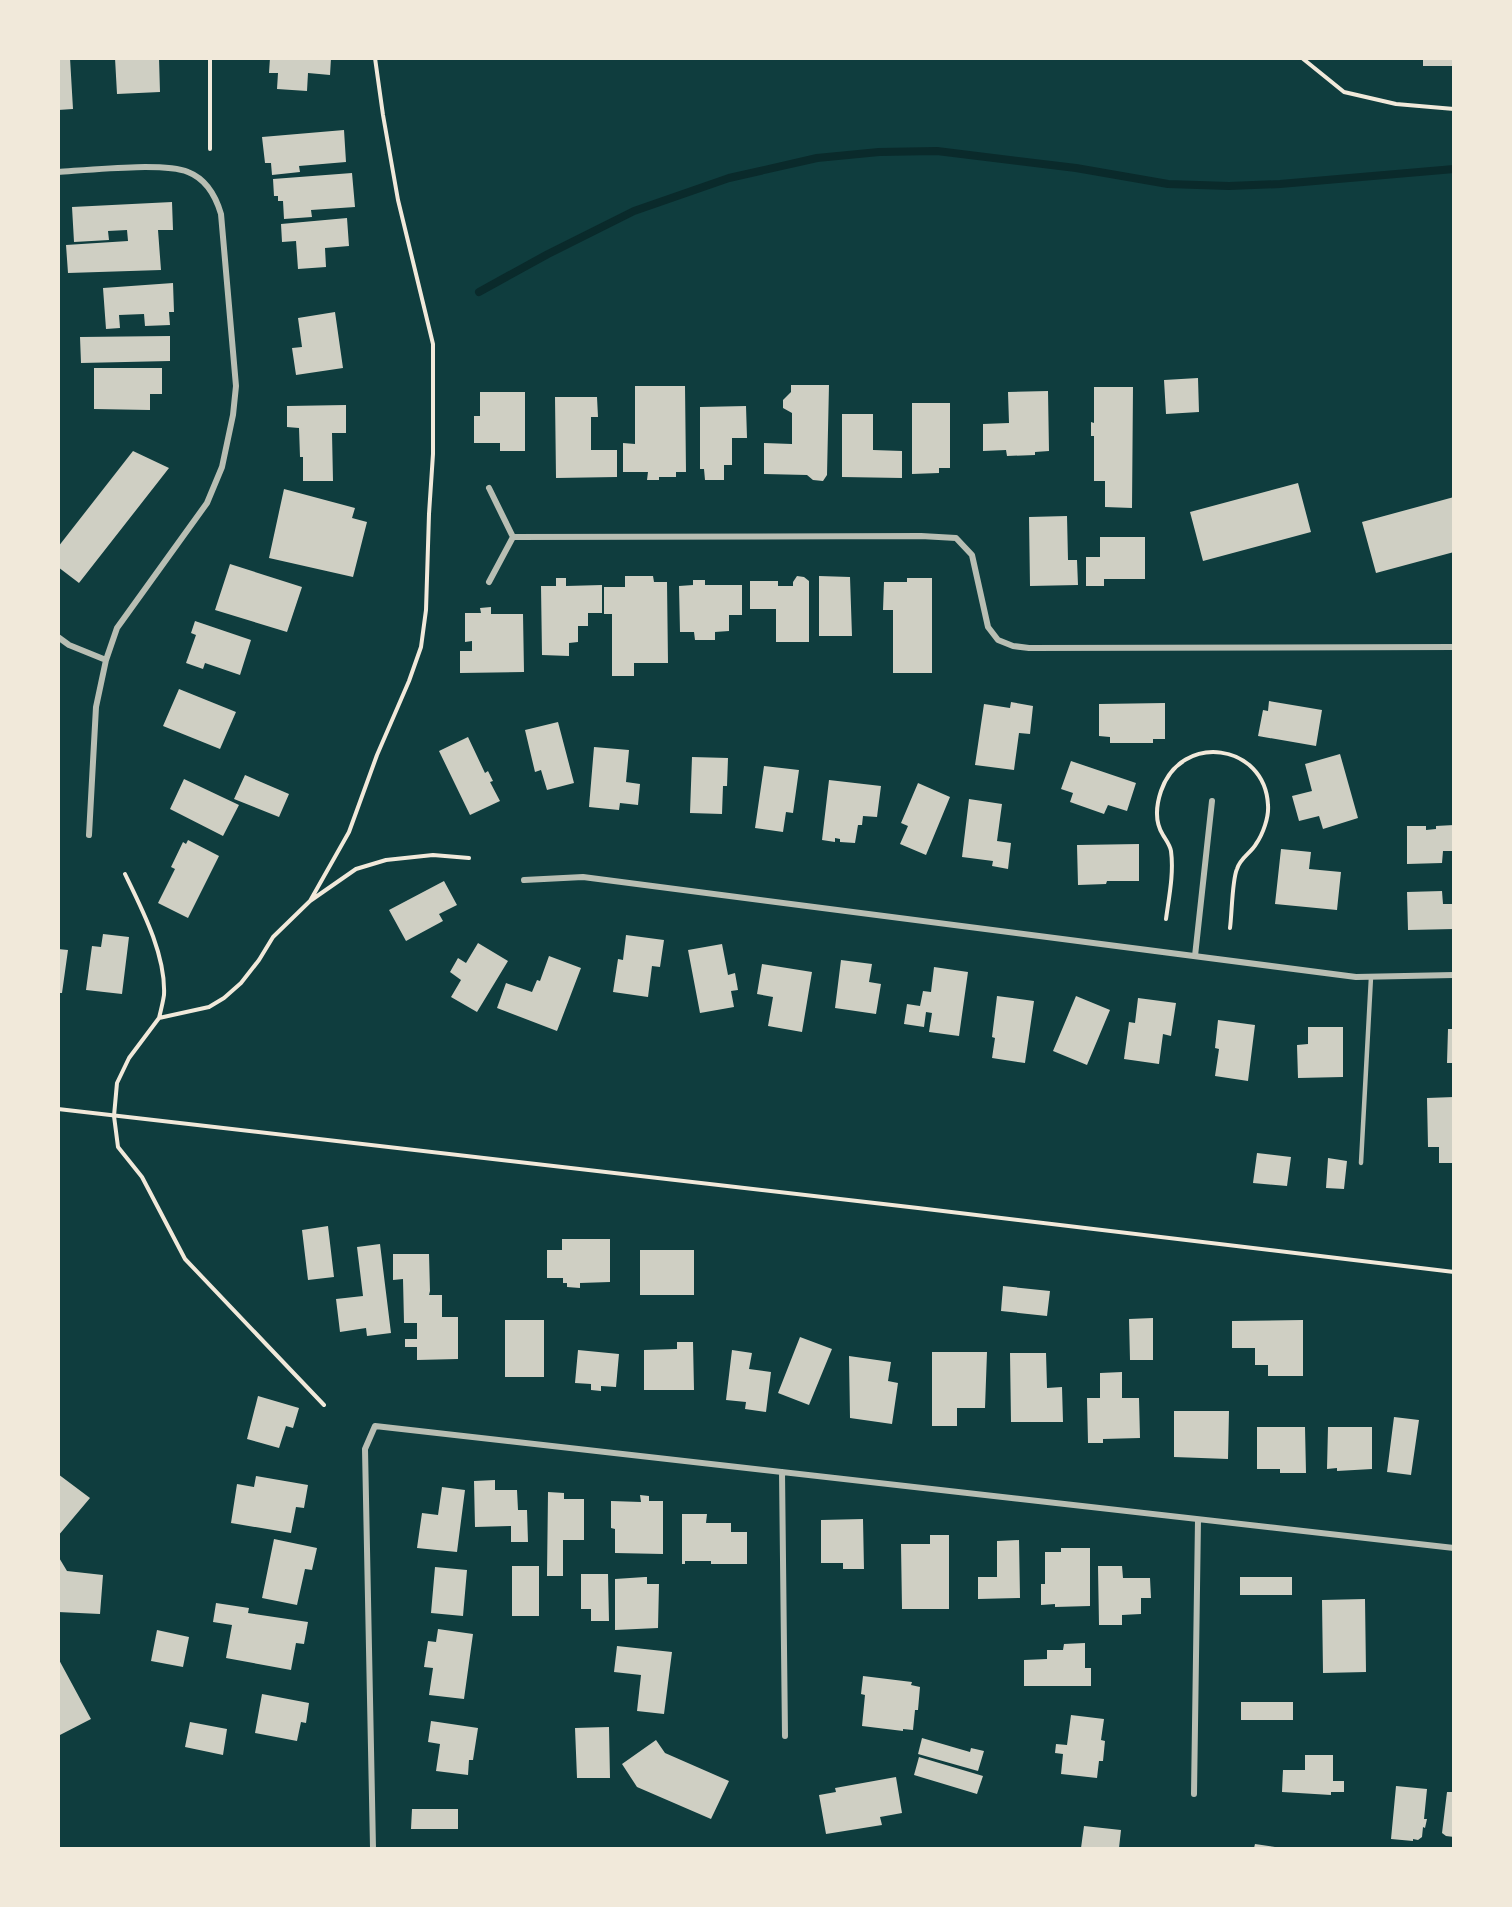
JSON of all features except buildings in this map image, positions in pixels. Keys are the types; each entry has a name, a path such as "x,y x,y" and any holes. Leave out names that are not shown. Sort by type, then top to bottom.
{"street":[{"path":"58,172 163,167 188,172 204,183 216,197 221,214 236,386 233,415 222,467 207,503 117,628 106,660 96,707 89,835"},
{"path":"489,488 513,537"},
{"path":"513,537 921,536 956,538 972,555 988,627 998,640 1013,646 1029,648 1454,647"},
{"path":"489,582 513,537"},
{"path":"58,637 69,645 106,660"},
{"path":"1195,956 1212,801"},
{"path":"524,880 583,877 1356,977 1454,975"},
{"path":"373,1848 364,1449 375,1426 1454,1548"},
{"path":"782,1472 785,1736"},
{"path":"1194,1794 1198,1520"}],"lane":[{"path":"1361,1162 1371,977"}],"path":[{"path":"210,58 210,149"},
{"path":"310,902 349,832 376,755 409,681 421,647 426,610 428,526 434,454 434,344 398,200 375,58"},
{"path":"1302,58 1344,92 1396,104 1454,109"},
{"path":"159,1018 209,1007 224,998 241,983 273,937 310,902 356,869 386,860 434,855 469,858"},
{"path":"125,874 142,909 162,963 164,994 159,1018 129,1058 119,1076 114,1116 118,1147 142,1177 185,1259 324,1404"},
{"path":"58,1109 930,1209 1454,1272"}],"waterway":[{"path":"479,292 634,211 729,178 817,158 879,152 937,151 1076,168 1168,184 1229,186 1280,184 1454,169"}]}
